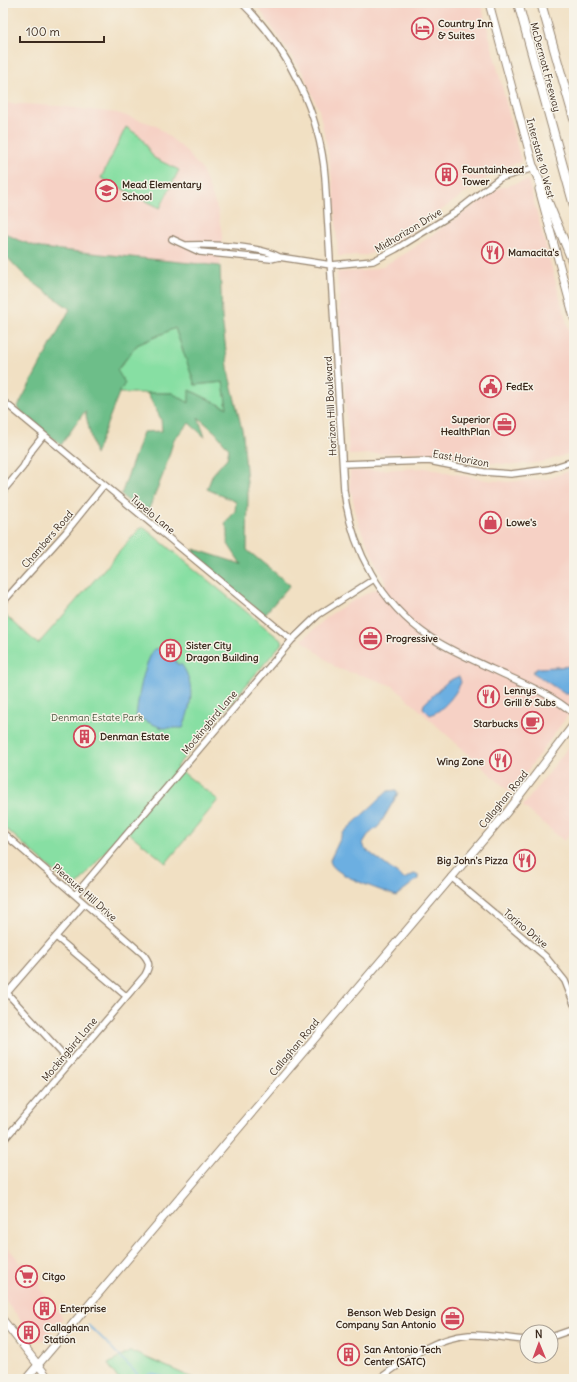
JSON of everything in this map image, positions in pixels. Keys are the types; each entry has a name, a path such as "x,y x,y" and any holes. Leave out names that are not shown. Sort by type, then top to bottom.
{"highway":[{"name":"McDermott Freeway","path":"518,3 574,206"},
{"name":"McDermott Freeway","path":"541,3 574,119"},
{"path":"534,168 574,265"}],"main road":[{"name":"Interstate 10 West","path":"489,3 574,318"},
{"path":"573,3 574,7"},
{"name":"Callaghan Road","path":"26,1379 507,812 574,724"},
{"path":"3,1320 49,1379"}],"street":[{"name":"Horizon Hill Boulevard","path":"244,4 259,21 283,55 308,106 316,131 323,163 331,265 342,464 349,519 361,554 374,579 398,612 429,637 459,654 542,692 574,714"},
{"name":"Midhorizon Drive","path":"185,245 219,246 272,253 279,257 331,265 351,264 381,257 456,212 500,178 534,168"},
{"name":"Midhorizon Drive","path":"172,239 200,252 271,259 279,257"},
{"path":"218,254 219,246"},
{"name":"Tupelo Lane","path":"3,402 103,486 292,640"},
{"path":"3,491 23,467 32,450 43,436"},
{"name":"East Horizon","path":"342,464 429,461 484,472 511,474 549,469 574,461"},
{"name":"Chambers Road","path":"3,602 66,532 103,486"},
{"name":"Mockingbird Lane","path":"75,895 292,640 318,615 374,579"},
{"name":"Pleasure Hill Drive","path":"3,833 143,954 149,963 148,968"},
{"name":"Torino Drive","path":"451,877 544,956 565,981 574,1004"},
{"path":"70,1062 7,993 84,904"},
{"path":"56,937 126,996"},
{"name":"Mockingbird Lane","path":"3,1141 148,968"},
{"path":"559,1334 574,1329"},
{"path":"379,1379 424,1348 445,1340 469,1335 519,1339"}],"shaded area":[{"path":"262,3 481,3 521,162 499,169 398,241 367,255 338,256 334,193 327,146 319,110 303,73 258,7"},
{"name":"Mead Elementary School","path":"3,103 58,106 117,113 155,125 184,149 202,170 218,211 222,235 220,272 3,253"},
{"path":"528,180 574,350 574,452 544,462 515,465 482,462 417,452 349,455 337,272 364,271 381,267 408,252 499,188"},
{"path":"425,468 487,480 508,482 547,479 574,469 574,707 511,793 393,686 368,677 338,669 302,640 331,614 354,600 386,584 359,525 350,487 350,471"},
{"path":"574,740 574,828 564,841 523,806"},
{"path":"3,1242 21,1263 23,1261 41,1284 40,1288 63,1318 44,1340 36,1340 3,1297"}],"green space":[{"path":"126,127 141,137 154,158 179,170 160,208 101,178"},
{"path":"3,232 18,240 41,248 220,266 222,318 229,375 243,434 248,495 247,550 290,585 264,615 193,556 194,549 241,564 228,544 228,531 225,524 235,511 236,502 207,489 213,474 227,458 229,449 216,433 198,417 205,437 189,423 174,439 164,472 146,516 121,495 143,432 162,431 161,419 147,393 172,393 189,403 189,390 227,408 223,382 195,385 175,328 137,345 117,370 125,383 119,393 95,455 85,411 61,445 17,408 70,309 27,278 3,253"},
{"path":"175,328 195,385 223,382 227,409 190,390 189,403 172,393 119,393 125,383 117,371 137,345"},
{"name":"Denman Estate Park","path":"142,526 283,642 176,767 218,800 166,863 124,829 74,889 3,826 3,613 38,644"},
{"path":"131,1351 195,1379 118,1379 108,1364"}],"water":[{"path":"159,648 173,656 177,664 182,665 189,681 191,688 190,704 183,728 162,728 136,717 146,666 153,650"},
{"path":"574,666 574,689 570,694 565,694 532,672 538,668"},
{"path":"459,676 461,682 453,696 444,706 430,715 423,708 424,704 448,681"},
{"path":"396,790 398,793 379,826 368,835 363,843 365,849 404,879 414,874 418,875 418,879 396,896 347,876 332,866 330,860 343,833 388,791"}],"waterway":[{"path":"88,1325 142,1378 151,1374 174,1379"}],"place":[{"name":"Country Inn & Suites","path":"423,29"},
{"name":"Fountainhead Tower","path":"447,175"},
{"name":"Mead Elementary School","path":"107,190"},
{"name":"Mamacita's","path":"493,252"},
{"name":"FedEx","path":"490,386"},
{"name":"Superior HealthPlan","path":"505,425"},
{"name":"Lowe's","path":"491,522"},
{"name":"Progressive","path":"371,638"},
{"name":"Sister City Dragon Building","path":"171,651"},
{"name":"Lennys Grill & Subs","path":"489,696"},
{"name":"Starbucks","path":"533,723"},
{"name":"Denman Estate","path":"84,736"},
{"name":"Wing Zone","path":"500,761"},
{"name":"Big John's Pizza","path":"524,860"},
{"name":"Citgo","path":"27,1276"},
{"name":"Enterprise","path":"45,1308"},
{"name":"Benson Web Design Company San Antonio","path":"452,1318"},
{"name":"Callaghan Station","path":"29,1333"},
{"name":"San Antonio Tech Center (SATC)","path":"348,1355"}]}
